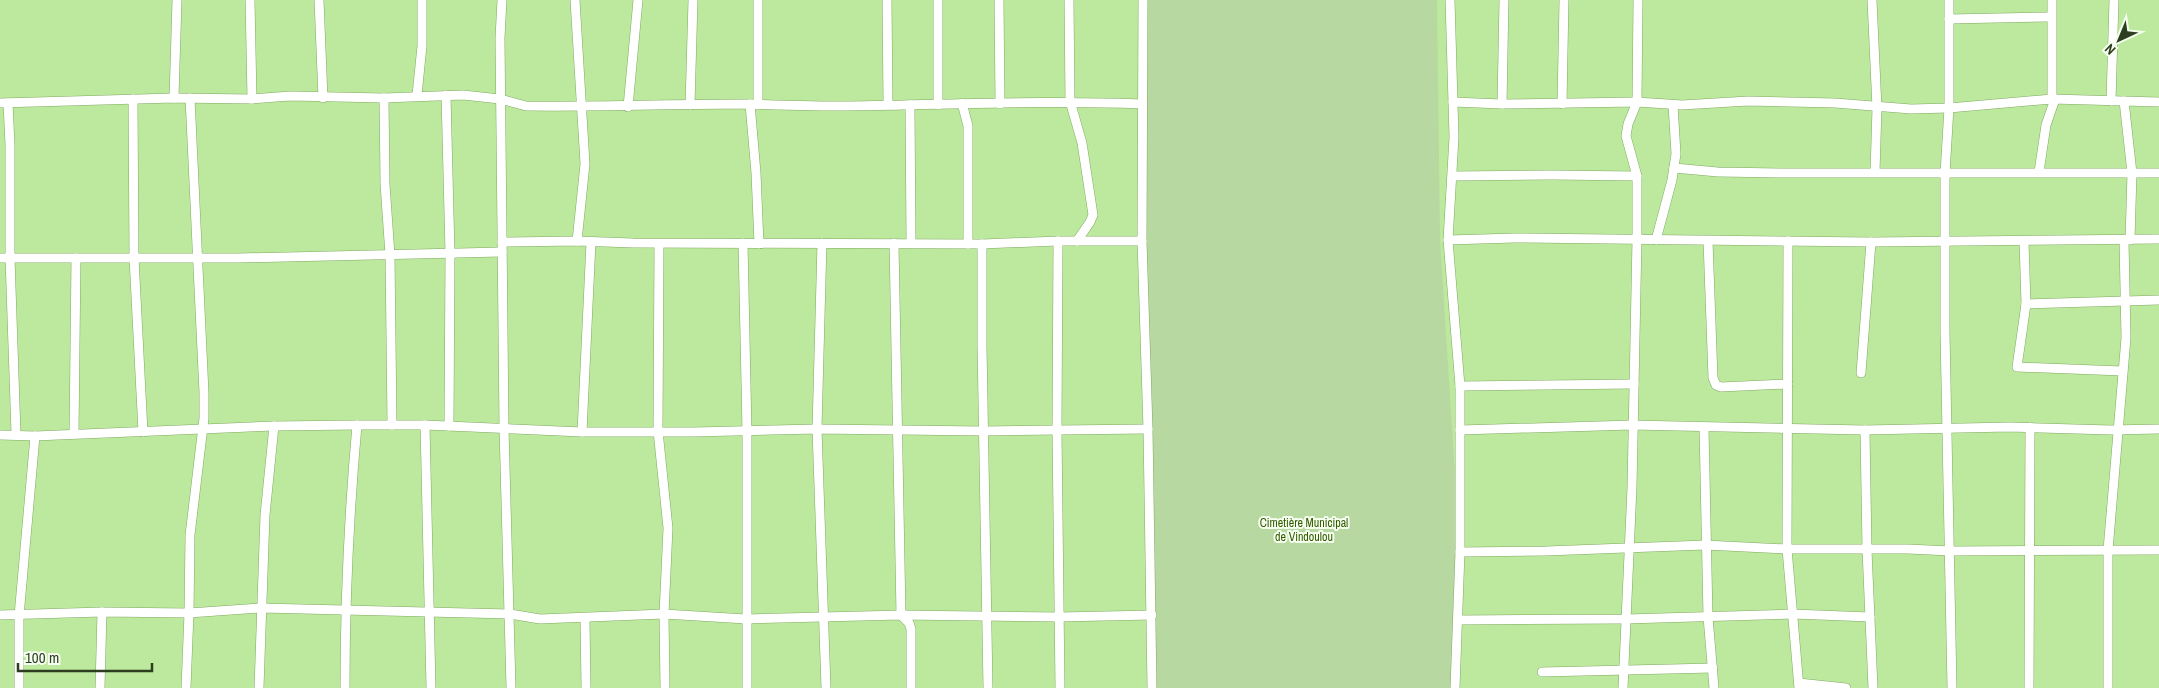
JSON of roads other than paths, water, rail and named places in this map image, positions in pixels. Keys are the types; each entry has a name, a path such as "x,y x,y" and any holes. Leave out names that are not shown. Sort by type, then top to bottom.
{"street":[{"path":"174,98 177,0"},
{"path":"250,0 252,99"},
{"path":"320,0 323,98"},
{"path":"416,95 422,46 422,0"},
{"path":"502,0 500,99 504,428 511,688"},
{"path":"575,0 585,164 577,241"},
{"path":"628,107 638,0"},
{"path":"690,105 693,0"},
{"path":"758,0 754,105 759,244"},
{"path":"887,0 888,104"},
{"path":"938,0 938,104"},
{"path":"999,0 1000,104"},
{"path":"1069,0 1070,101 1082,143 1092,215 1090,222 1077,241"},
{"path":"1142,0 1142,241 1148,429 1152,688"},
{"path":"1450,0 1453,176 1448,240 1460,386 1460,552 1456,688"},
{"path":"1502,104 1504,0"},
{"path":"1562,104 1564,0"},
{"path":"1623,688 1629,547 1637,240 1637,176 1626,136 1628,124 1637,102 1638,0"},
{"path":"1872,0 1877,108 1875,172"},
{"path":"1949,0 1945,240 1952,688"},
{"path":"2039,172 2046,125 2053,99 2052,0"},
{"path":"2111,101 2114,0"},
{"path":"1949,19 2051,18"},
{"path":"446,95 450,253 449,426"},
{"path":"16,434 5,258 10,145 4,103 174,98 252,99 290,96 384,98 446,95 500,99 526,106 581,107 690,105 849,106 1070,101 1142,104"},
{"path":"186,688 190,535 201,430 204,418 190,98"},
{"path":"384,98 385,184 390,255 392,425"},
{"path":"1453,102 1502,104 1637,102 1673,104 1748,100 1835,103 1877,108 1948,108 2053,99 2159,102"},
{"path":"133,100 134,258 143,432"},
{"path":"2108,688 2108,550 2122,371 2127,240 2132,173 2124,101"},
{"path":"962,103 968,126 968,244"},
{"path":"1656,240 1676,154 1673,104"},
{"path":"910,105 910,243"},
{"path":"1674,168 1718,172 2159,173"},
{"path":"1453,176 1637,176"},
{"path":"1448,240 1515,238 1871,242 2159,239"},
{"path":"502,242 982,244 1058,241 1142,241"},
{"path":"1058,241 1057,430 1060,688"},
{"path":"1708,241 1713,378 1716,385 1721,387 1788,384"},
{"path":"1788,241 1787,549 1799,686 1846,688"},
{"path":"2024,241 2026,304 2017,367 2122,371"},
{"path":"582,432 591,242"},
{"path":"1861,373 1871,242"},
{"path":"744,243 747,431 747,688"},
{"path":"822,243 818,429 826,688"},
{"path":"659,244 658,431 668,528 664,614 665,688"},
{"path":"894,244 901,615 909,623 911,629 910,688"},
{"path":"982,244 983,431 988,688"},
{"path":"5,258 197,258 502,252"},
{"path":"74,433 76,258"},
{"path":"2026,304 2159,300"},
{"path":"1460,386 1634,384"},
{"path":"0,435 35,436 274,426 357,425 425,425 582,432 897,428 983,431 1148,429"},
{"path":"345,688 348,521 357,425"},
{"path":"425,425 431,688"},
{"path":"1460,430 1632,425 1865,430 2030,427 2118,430 2159,429"},
{"path":"259,688 265,515 274,426"},
{"path":"1704,426 1708,617 1714,688"},
{"path":"2029,688 2030,427"},
{"path":"1865,430 1867,550 1873,688"},
{"path":"19,688 19,616 35,436"},
{"path":"1460,552 1706,545 1787,549 1950,551 2159,550"},
{"path":"0,616 102,612 189,612 261,608 510,614 540,619 664,614 746,619 901,615 1060,617 1152,614"},
{"path":"100,688 102,612"},
{"path":"1458,620 1626,619 1792,614 1870,617"},
{"path":"585,618 586,688"},
{"path":"1542,672 1623,672 1713,668"}],"park label":[{"name":"Cimetière Municipal de Vindoulou","path":"1304,530"}]}
